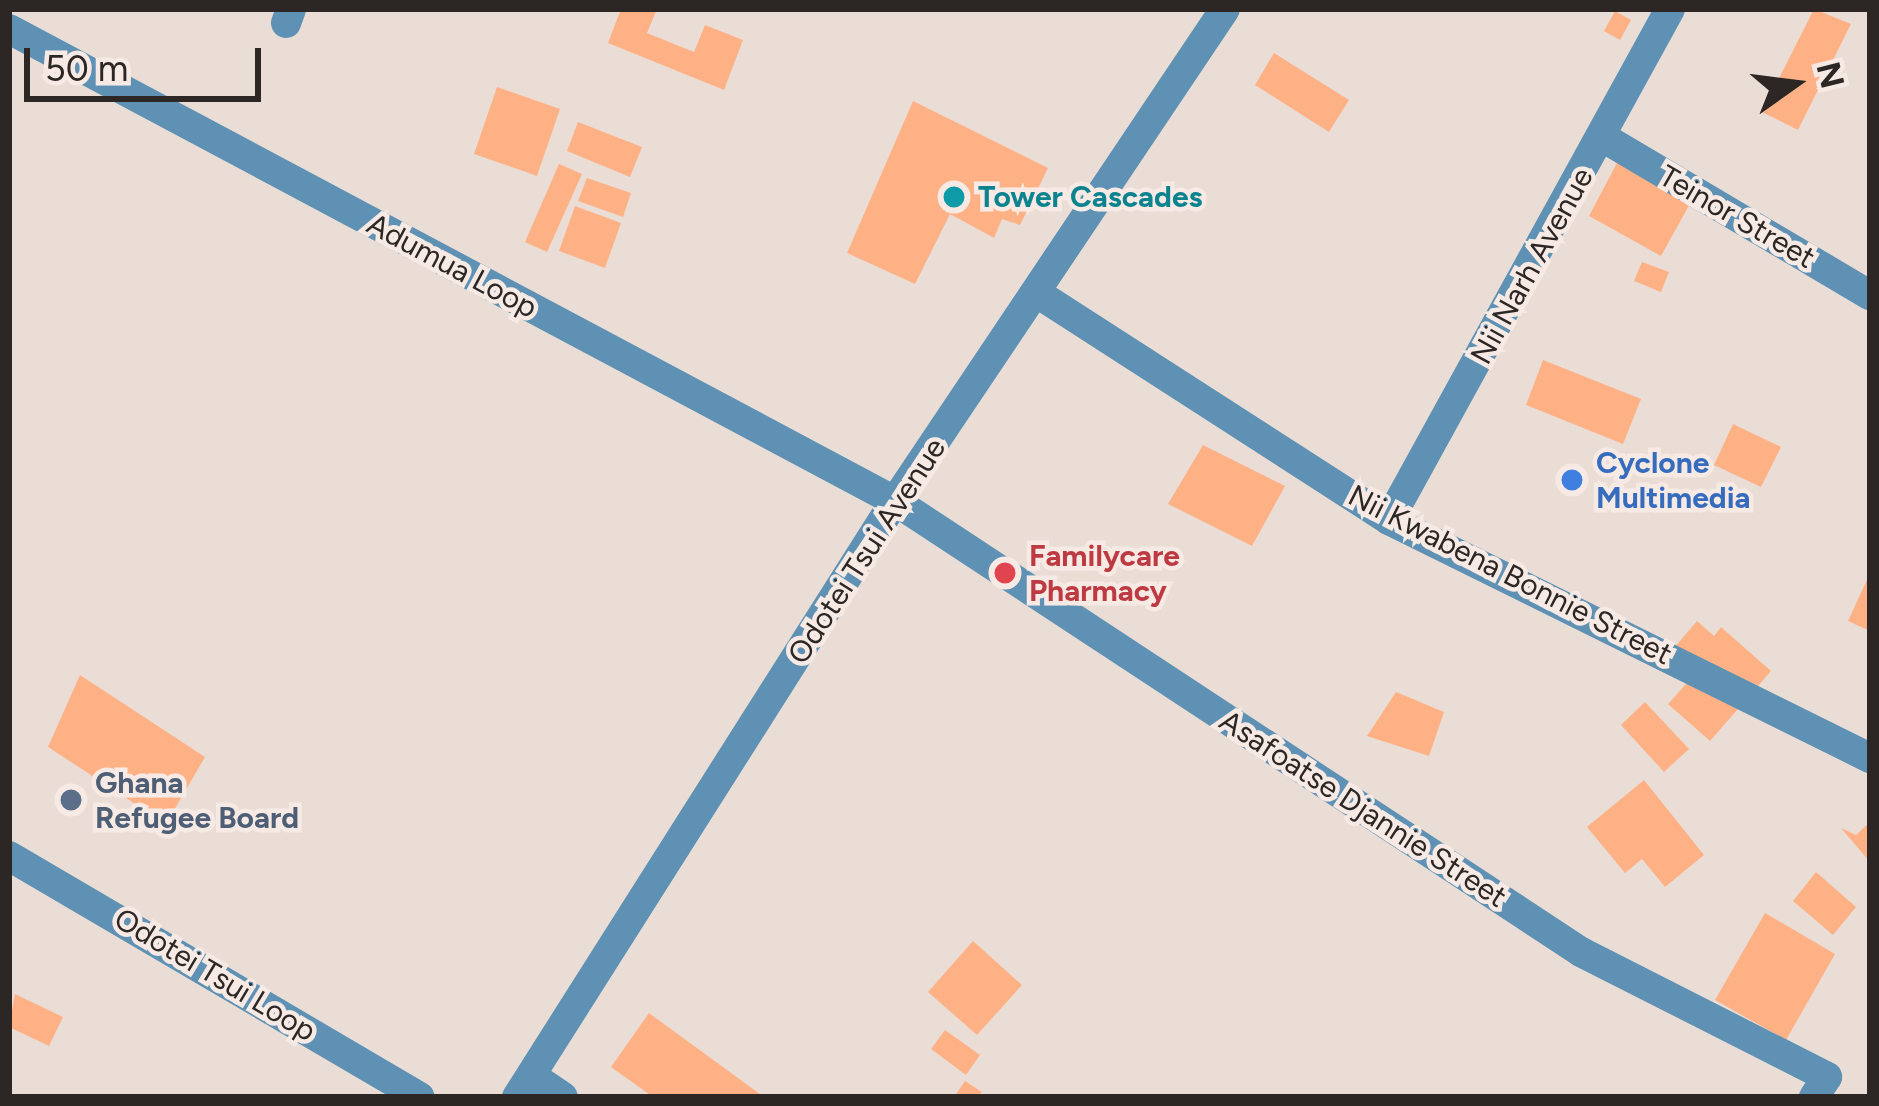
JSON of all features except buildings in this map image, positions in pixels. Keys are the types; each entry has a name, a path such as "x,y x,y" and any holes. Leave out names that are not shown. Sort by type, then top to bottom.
{"street":[{"name":"Odotei Tsui Avenue","path":"525,1086 895,501 1040,295 1225,9"},
{"name":"Nii Narh Avenue","path":"1389,520 1604,138 1670,9"},
{"name":"Adumua Loop","path":"9,29 895,501"},
{"name":"Teinor Street","path":"1604,138 1870,295"},
{"name":"Nii Kwabena Bonnie Street","path":"1040,295 1389,520 1870,758"},
{"name":"Asafoatse Djannie Street","path":"895,501 1581,952 1829,1090"},
{"name":"Odotei Tsui Loop","path":"9,856 420,1097"},
{"path":"525,1086 563,1097"}],"place":[{"name":"Tower Cascades","path":"954,197"},
{"name":"Cyclone Multimedia","path":"1572,480"},
{"name":"Familycare Pharmacy","path":"1005,573"},
{"name":"Ghana Refugee Board","path":"71,800"}]}
